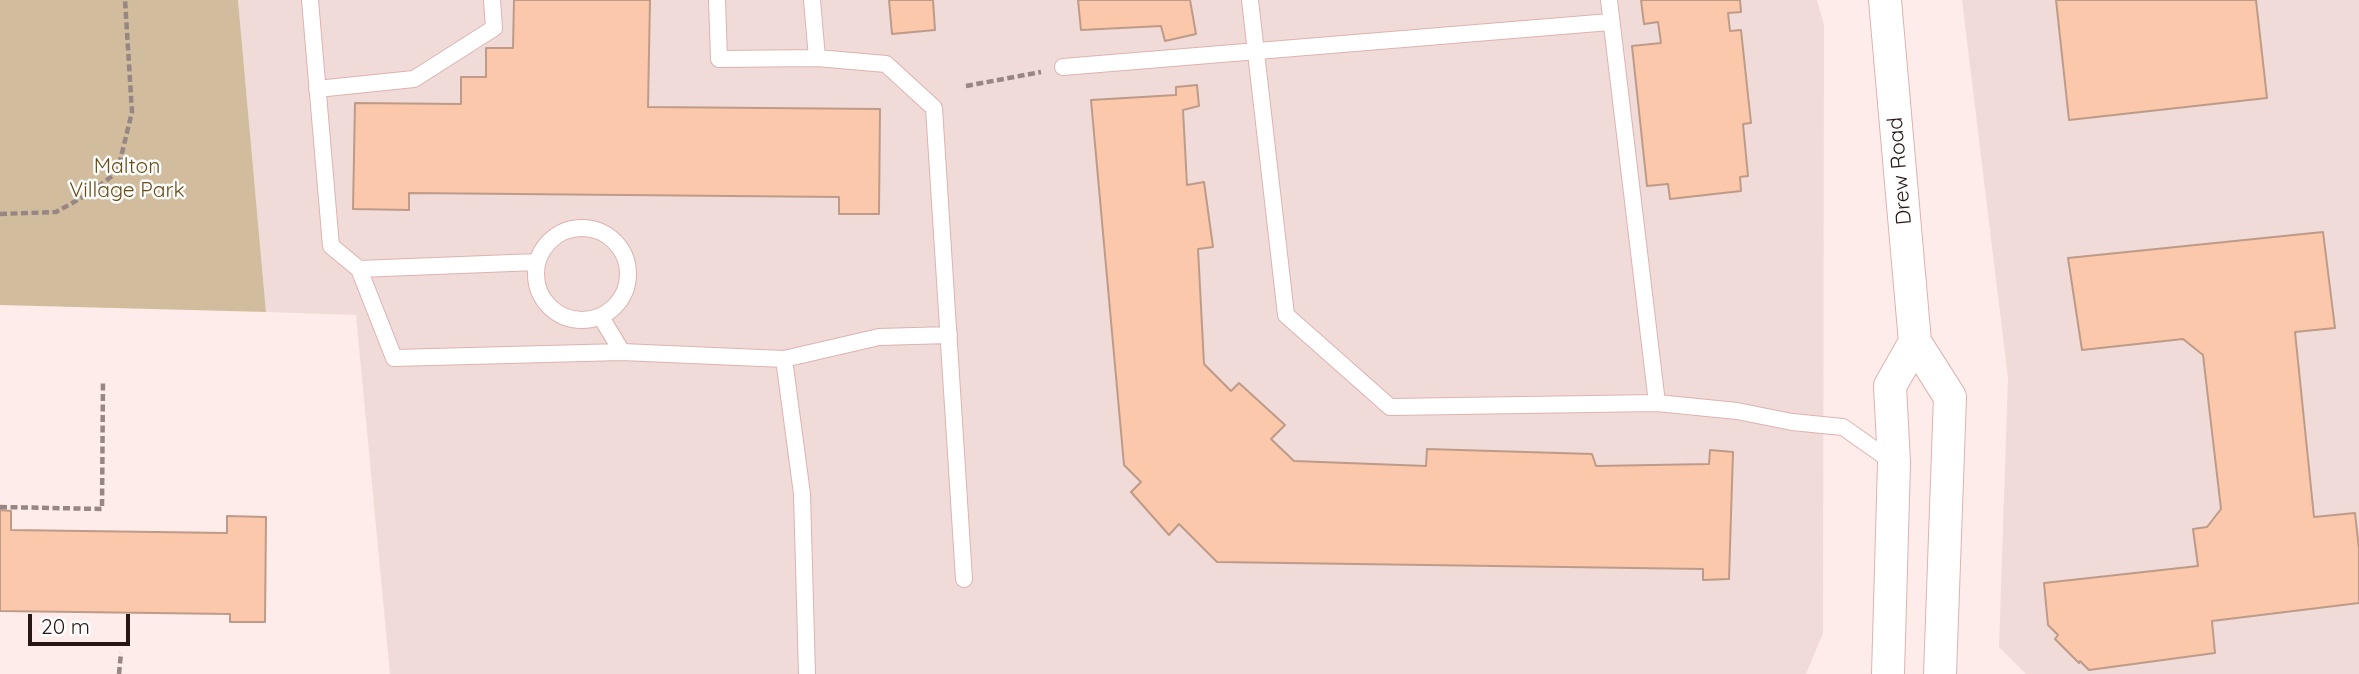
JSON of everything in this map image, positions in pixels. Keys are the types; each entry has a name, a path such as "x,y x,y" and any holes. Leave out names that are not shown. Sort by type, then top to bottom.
{"street":[{"name":"Drew Road","path":"1885,0 1916,341 1950,397 1940,674"},
{"path":"1888,674 1894,463 1890,386 1916,341"}],"lane":[{"path":"310,0 331,246 359,270 394,358 622,352 784,359 879,337 949,335"},
{"path":"317,89 414,79 494,29 492,0"},
{"path":"718,0 719,59 817,58 886,64 934,108 964,579"},
{"path":"812,0 817,58"},
{"path":"1250,0 1286,315 1390,407 1657,403 1737,411 1791,422 1843,428 1894,463"},
{"path":"1608,0 1657,403"},
{"path":"1063,67 1611,22"},
{"path":"583,228 599,231 612,239 622,251 628,266 628,282 622,297 613,309 601,317 586,321 571,320 547,305 539,292 535,277 537,262 543,249 554,238 568,230 583,228"},
{"path":"359,270 537,262"},
{"path":"601,317 622,352"},
{"path":"784,359 802,494 807,674"}],"path":[{"path":"0,214 56,212 90,193 112,176 120,161 132,112 125,0"},
{"path":"967,86 1063,67"},
{"path":"0,507 102,509 103,382"},
{"path":"119,674 121,653"}],"shaded area":[{"path":"238,0 1817,0 1824,25 1823,633 1806,674 390,674 356,315 266,312"},
{"path":"1962,0 2359,0 2359,674 2026,674 1999,647 2008,378"}],"green space":[{"name":"Malton Village Park","path":"0,0 238,0 266,312 0,305"}],"building":[{"path":"514,0 650,0 648,107 880,109 879,214 839,214 839,197 409,193 409,210 353,209 355,103 461,104 461,77 486,77 486,48 513,48"},
{"path":"889,0 933,0 935,30 892,34"},
{"path":"1078,0 1190,0 1196,34 1165,41 1161,26 1081,30"},
{"path":"1641,0 1740,0 1741,12 1728,13 1730,31 1741,30 1751,123 1743,124 1748,176 1740,177 1741,191 1670,199 1668,184 1647,186 1632,46 1661,43 1658,22 1644,24"},
{"path":"2056,0 2256,0 2267,98 2069,120"},
{"path":"1197,85 1199,106 1183,110 1187,185 1204,182 1213,247 1198,249 1204,364 1231,391 1239,383 1285,425 1271,439 1294,461 1426,466 1427,449 1592,454 1596,466 1709,464 1710,450 1733,452 1729,579 1703,580 1703,569 1217,562 1179,524 1169,535 1131,492 1141,482 1124,465 1091,100 1176,95 1176,87"},
{"path":"2323,232 2335,328 2295,332 2314,517 2355,513 2359,549 2359,603 2212,621 2215,653 2089,670 2055,639 2058,635 2048,625 2044,583 2198,566 2193,529 2207,527 2221,509 2203,355 2183,339 2082,350 2068,258"},
{"path":"0,510 11,511 11,530 227,533 227,516 266,517 265,622 230,622 230,614 0,611"}]}
